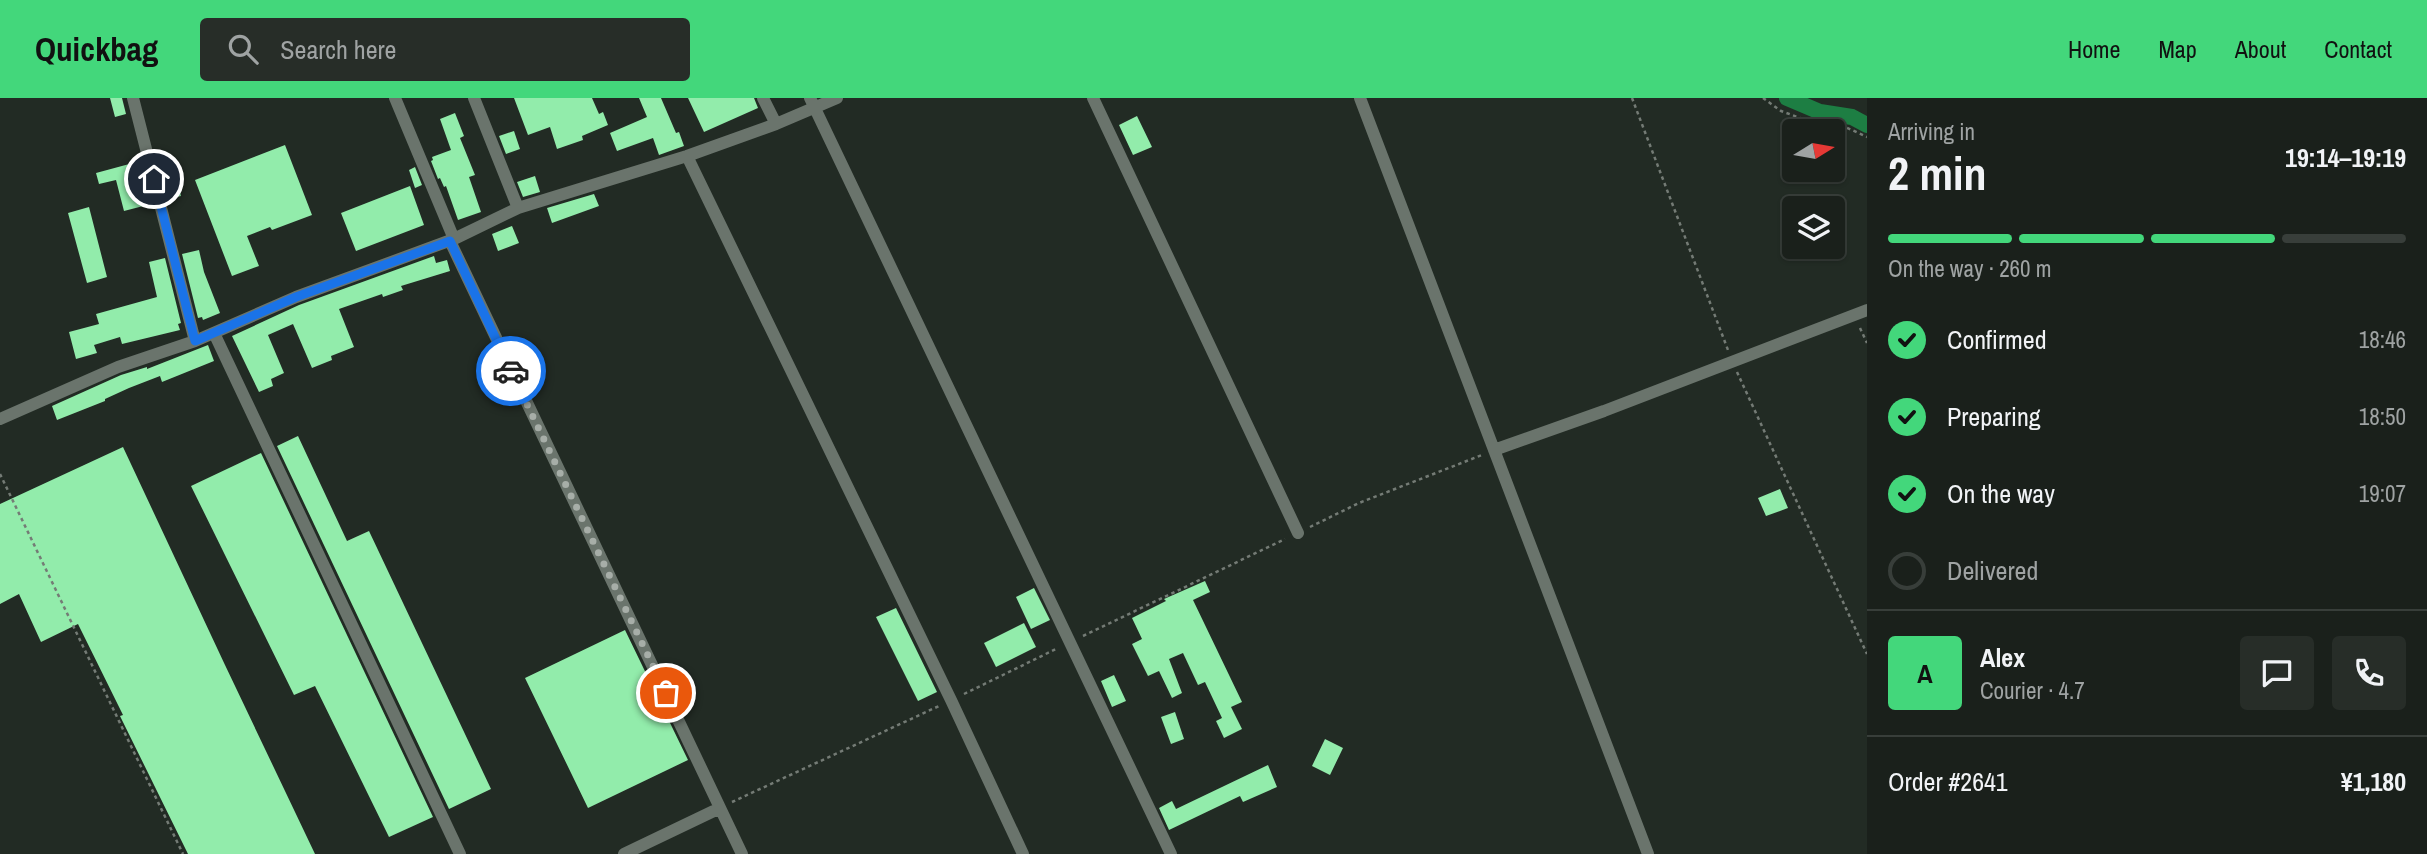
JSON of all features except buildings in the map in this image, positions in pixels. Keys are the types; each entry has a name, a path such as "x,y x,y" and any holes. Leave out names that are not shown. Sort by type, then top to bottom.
{"street":[{"path":"133,98 195,341"},
{"path":"395,98 452,240 742,854"},
{"path":"474,98 518,208"},
{"path":"763,98 776,124"},
{"path":"0,419 118,367 195,341 296,297 452,240 518,208 687,156 776,124 812,103 837,98"},
{"path":"1093,98 1298,533"},
{"path":"1360,98 1648,854"},
{"path":"812,103 1066,644 1171,854"},
{"path":"687,156 1023,854"},
{"path":"1494,450 1733,363 1867,310"},
{"path":"214,333 460,854"},
{"path":"624,854 720,808"}],"path":[{"path":"1632,98 1733,363 1867,654"},
{"path":"1763,98 1781,111 1811,122 1841,124 1867,138"},
{"path":"1854,315 1867,343"},
{"path":"720,808 1359,503 1494,450"},
{"path":"0,474 183,854"}],"waterway":[{"path":"1787,98 1820,112 1852,117 1867,125"}],"way so far":[{"path":"511,371 666,693"}],"route":[{"path":"154,179 195,341 296,297 450,241 511,371"}]}
